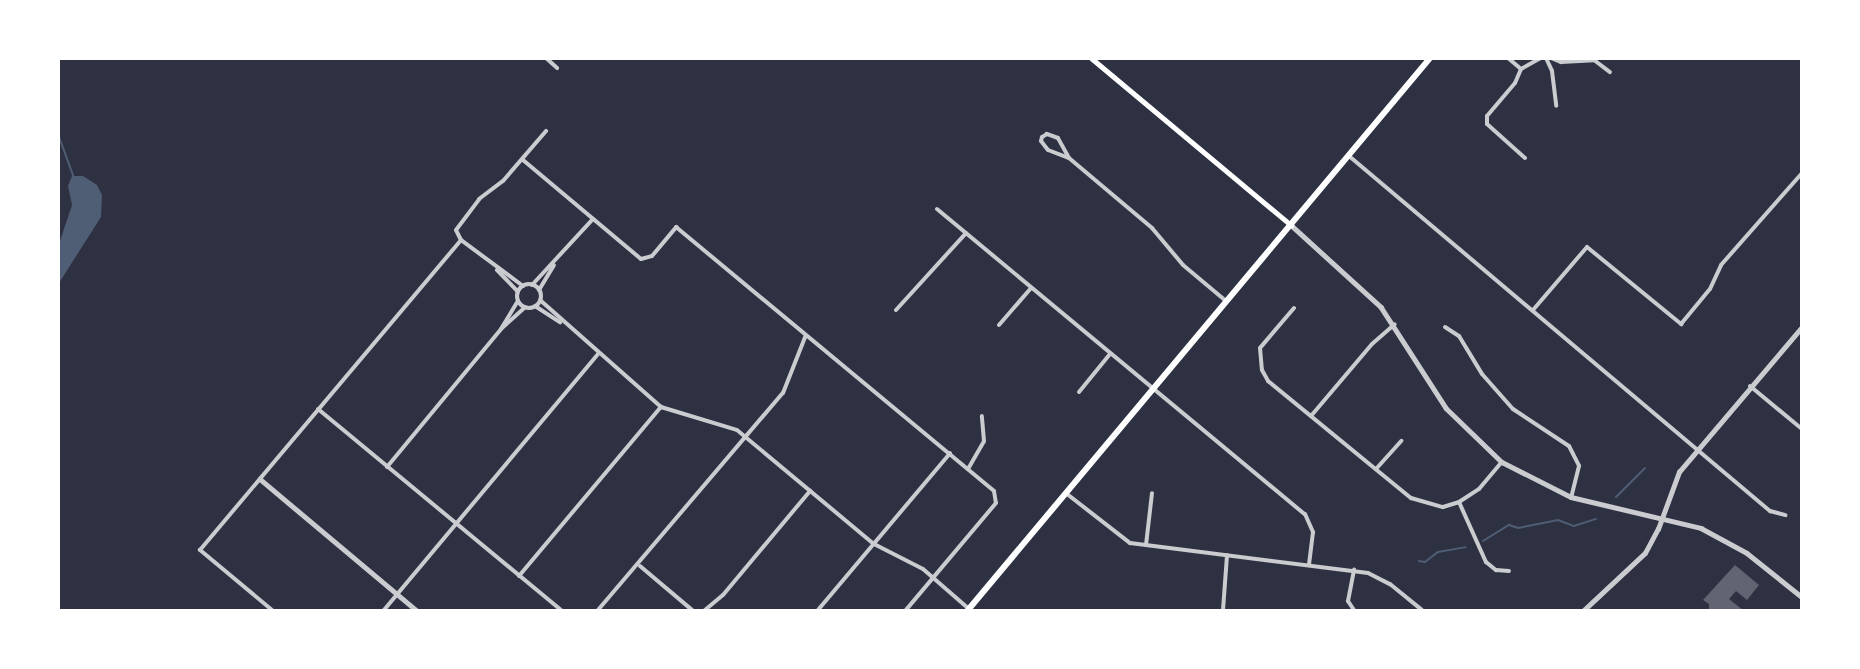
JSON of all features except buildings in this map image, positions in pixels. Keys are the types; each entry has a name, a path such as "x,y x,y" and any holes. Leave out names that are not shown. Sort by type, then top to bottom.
{"main road":[{"path":"1091,58 1291,225"},
{"path":"969,610 1430,58"}],"street":[{"path":"546,58 557,68"},
{"path":"1508,58 1521,69"},
{"path":"1525,158 1487,124 1487,116 1515,83 1521,69 1541,58"},
{"path":"1546,58 1552,71 1556,106"},
{"path":"1551,58 1561,62 1594,60 1610,72"},
{"path":"546,131 503,182 479,199 459,223 456,230 461,240 497,269 523,286 532,285 554,265 593,219"},
{"path":"1069,158 1058,138 1047,134 1042,137 1041,141 1048,150 1069,158 1152,228 1183,265 1227,302"},
{"path":"1348,156 1770,511 1785,516"},
{"path":"523,160 641,259 652,256 676,227 950,453 997,496 996,503 906,610"},
{"path":"1533,310 1587,247 1681,324 1710,289 1721,265 1802,173"},
{"path":"937,209 1305,514 1313,532 1309,564"},
{"path":"1291,225 1364,289 1395,324 1446,408 1502,462 1571,497 1662,516 1701,528 1727,541 1802,597"},
{"path":"896,310 966,233"},
{"path":"272,610 200,550 461,240"},
{"path":"554,265 539,290 540,300 561,323"},
{"path":"497,269 518,292"},
{"path":"532,285 539,290"},
{"path":"501,329 518,301 518,292 523,286"},
{"path":"999,325 1031,288"},
{"path":"535,306 540,300"},
{"path":"518,301 525,307"},
{"path":"387,467 501,329 525,307 535,306 561,323 661,407 678,415 724,423 746,437 874,544 934,577 969,610"},
{"path":"1294,308 1266,338 1259,358 1268,381 1376,470 1421,503 1443,507 1459,502 1479,489 1502,462"},
{"path":"1311,416 1372,344 1395,324"},
{"path":"1445,327 1460,336 1482,374 1513,409 1569,446 1579,466 1571,497"},
{"path":"1584,610 1645,553 1679,472 1696,449 1802,327"},
{"path":"598,610 640,566 783,393 806,335"},
{"path":"384,610 598,354"},
{"path":"1079,392 1110,354"},
{"path":"1750,386 1802,429"},
{"path":"519,576 661,407"},
{"path":"318,409 561,610"},
{"path":"968,469 984,441 982,416"},
{"path":"1376,470 1401,441"},
{"path":"818,610 950,453"},
{"path":"260,479 416,610"},
{"path":"705,610 723,595 810,491"},
{"path":"1146,545 1152,493"},
{"path":"1067,494 1116,535 1146,545 1354,570 1378,576 1422,610"},
{"path":"1459,502 1486,562 1496,570 1509,571"},
{"path":"1223,610 1227,555"},
{"path":"640,566 692,610"},
{"path":"1354,570 1348,602 1354,610"}],"water":[{"path":"72,176 83,176 97,185 102,195 101,217 59,283 59,244 72,205 68,186"}],"waterway":[{"path":"58,134 74,178"},
{"path":"1616,497 1645,468"},
{"path":"1483,541 1509,525 1518,528 1558,520 1574,526 1596,519"},
{"path":"1419,561 1425,562 1438,552 1466,547"}]}
